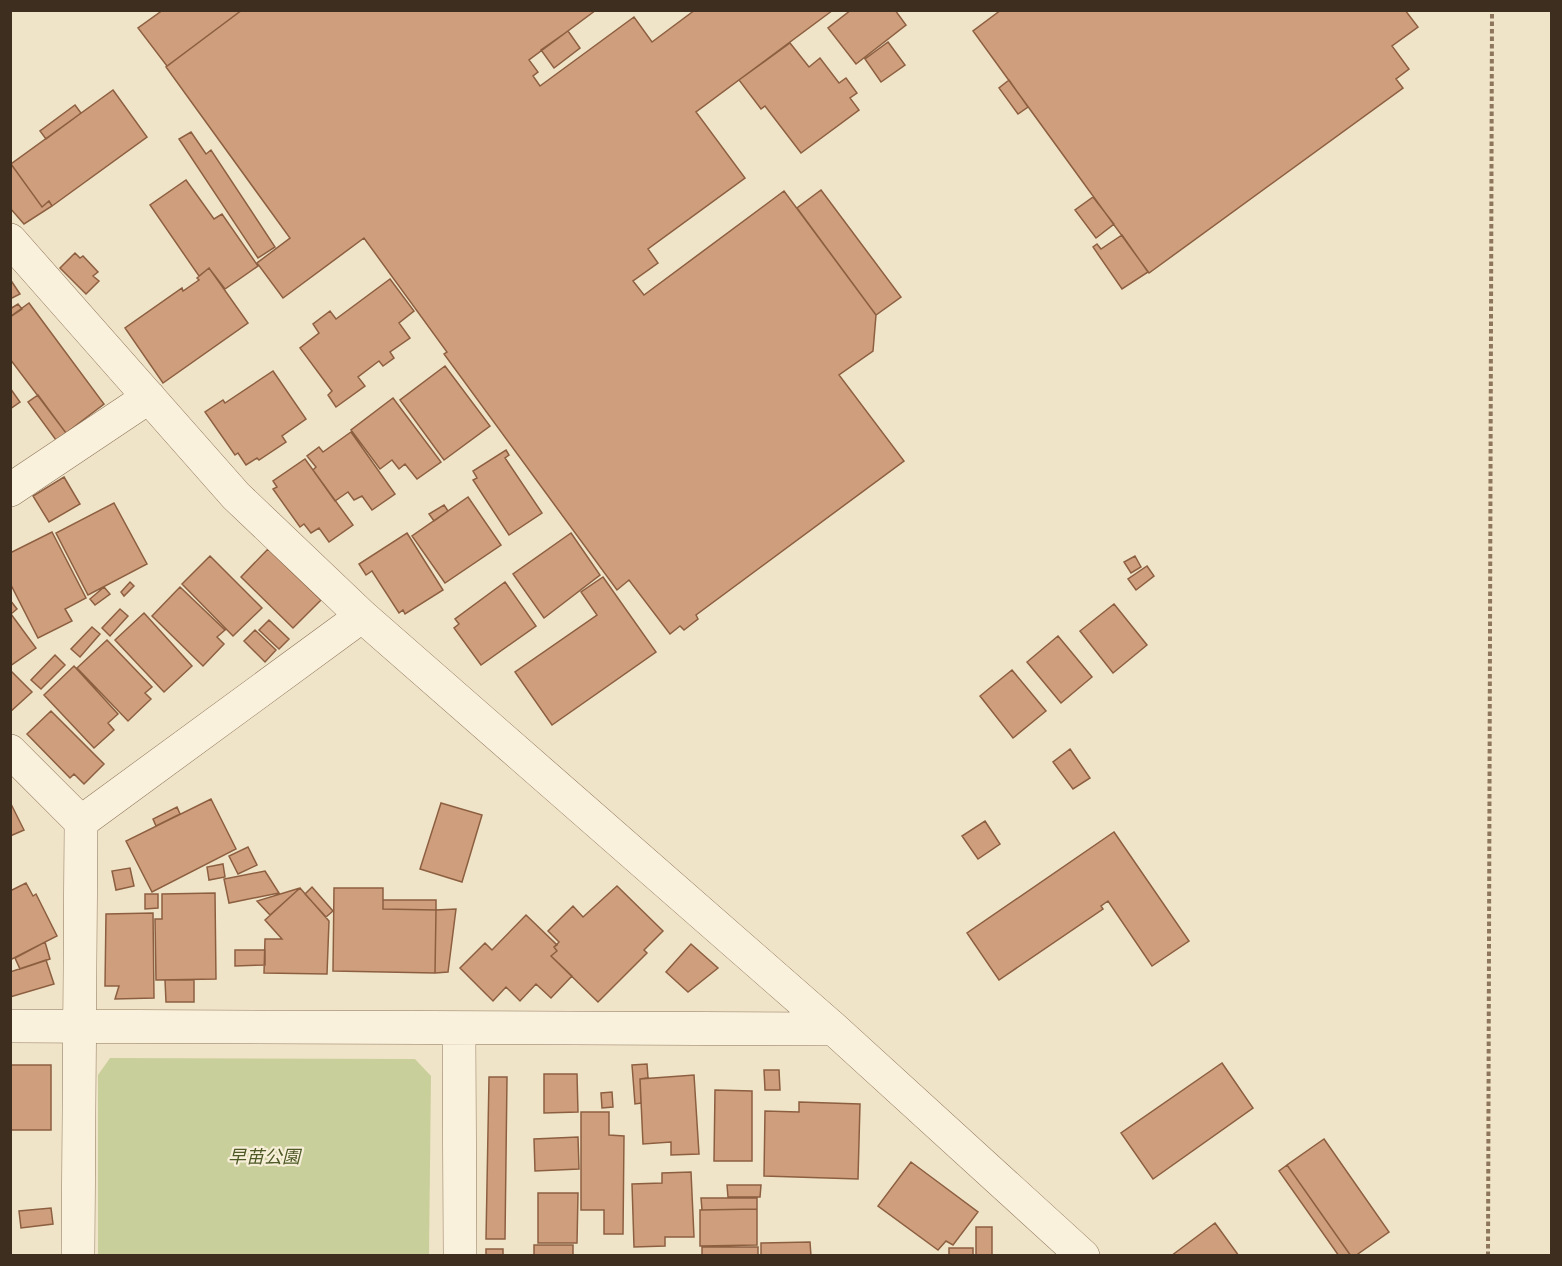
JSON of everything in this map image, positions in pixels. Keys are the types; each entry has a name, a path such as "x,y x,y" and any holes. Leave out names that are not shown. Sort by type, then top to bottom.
{"street":[{"path":"10,240 236,496 362,616 834,1029 1083,1256"},
{"path":"10,490 149,397"},
{"path":"81,822 362,616"},
{"path":"10,751 81,822 78,1256"},
{"path":"10,1026 834,1029"},
{"path":"459,1028 460,1256"}],"path":[{"path":"1488,1256 1492,10"}],"green space":[{"name":"早苗公園","path":"110,1058 415,1059 431,1076 429,1255 98,1255 98,1075"}],"building":[{"path":"163,10 242,10 167,66 138,28"},
{"path":"242,10 596,10 529,60 538,72 533,76 540,86 634,17 652,42 695,10 833,10 696,112 745,178 648,249 658,263 633,281 644,295 784,191 876,315 873,351 839,375 904,461 696,615 698,619 684,630 680,626 670,634 629,580 617,590 444,354 447,352 364,238 283,298 257,263 290,238 166,67"},
{"path":"851,10 895,10 906,25 856,64 828,28"},
{"path":"1001,10 1405,10 1418,27 1392,46 1409,69 1396,79 1403,88 1149,273 973,31"},
{"path":"568,31 580,48 554,68 541,50"},
{"path":"888,42 905,65 881,82 865,59"},
{"path":"790,43 809,67 820,58 839,83 846,78 857,93 850,98 859,110 801,153 765,106 761,109 739,80"},
{"path":"1009,80 1028,107 1018,114 999,88"},
{"path":"113,90 147,137 52,206 49,201 42,207 11,164"},
{"path":"75,105 81,113 46,139 40,131"},
{"path":"191,132 206,154 211,150 275,247 258,258 179,139"},
{"path":"11,164 42,207 49,201 52,206 24,224 10,208"},
{"path":"186,180 214,219 222,214 258,266 225,289 209,268 199,276 150,205"},
{"path":"821,190 901,297 876,315 797,208"},
{"path":"1093,197 1114,224 1096,238 1075,210"},
{"path":"1122,235 1148,272 1122,289 1093,247 1097,244 1101,249"},
{"path":"75,253 80,258 83,256 98,272 93,276 99,281 86,294 60,268"},
{"path":"209,268 248,323 163,383 125,328 182,288 183,291 199,280 197,278"},
{"path":"10,279 20,294 10,299"},
{"path":"390,279 414,311 399,323 410,338 390,352 394,358 383,366 379,361 358,377 365,386 336,407 328,395 332,391 300,348 319,333 313,324 330,311 336,319"},
{"path":"29,303 104,404 66,433 10,359 10,317"},
{"path":"18,304 22,309 10,317 10,309"},
{"path":"445,366 490,426 444,460 400,400"},
{"path":"273,371 306,419 282,436 286,442 259,460 257,458 246,465 238,453 235,455 205,412 223,400 225,403"},
{"path":"10,388 20,402 10,409"},
{"path":"38,395 66,433 56,440 28,402"},
{"path":"393,398 441,462 417,479 405,464 399,469 392,460 380,469 351,430"},
{"path":"351,432 395,494 372,510 362,496 354,500 348,492 335,501 313,470 316,467 307,456 319,447 323,452"},
{"path":"506,450 509,455 505,458 542,513 509,535 473,480 477,478 473,471"},
{"path":"305,459 353,525 329,542 319,528 311,533 304,524 300,527 273,489 277,487 273,481"},
{"path":"64,477 80,504 49,522 33,496"},
{"path":"468,497 501,545 445,583 412,536"},
{"path":"114,503 147,564 88,595 56,533"},
{"path":"444,505 448,511 434,521 429,514"},
{"path":"52,532 86,598 65,609 72,621 38,638 10,583 10,553"},
{"path":"407,533 443,590 405,614 403,610 399,613 372,571 366,575 359,564"},
{"path":"571,533 600,575 544,618 513,574"},
{"path":"268,549 321,600 293,628 241,577"},
{"path":"210,556 262,608 233,636 182,584"},
{"path":"1135,556 1141,567 1131,573 1124,562"},
{"path":"1147,566 1154,576 1136,590 1128,579"},
{"path":"603,577 656,652 552,725 515,672 597,615 581,592"},
{"path":"130,582 134,586 124,596 121,592"},
{"path":"505,582 536,626 481,665 454,628 459,624 455,619"},
{"path":"104,587 110,594 95,605 90,599"},
{"path":"180,587 225,630 217,637 224,644 203,666 152,616"},
{"path":"10,600 17,609 11,614 36,648 10,666"},
{"path":"1114,604 1147,645 1113,673 1080,631"},
{"path":"120,609 128,616 110,636 102,628"},
{"path":"144,613 192,666 164,692 115,640"},
{"path":"269,620 289,639 279,649 259,630"},
{"path":"92,627 100,634 80,657 71,649"},
{"path":"255,630 276,650 265,662 244,641"},
{"path":"1058,636 1092,677 1061,703 1027,662"},
{"path":"107,640 152,687 145,693 151,699 128,721 77,668"},
{"path":"55,655 65,665 41,689 31,680"},
{"path":"74,666 118,714 108,723 114,730 94,748 44,695"},
{"path":"10,670 32,692 10,712"},
{"path":"1012,670 1046,711 1013,738 980,696"},
{"path":"51,711 104,764 84,784 74,774 70,778 27,734"},
{"path":"1070,749 1090,778 1073,789 1053,762"},
{"path":"211,799 236,849 152,892 126,841"},
{"path":"10,802 24,830 10,836"},
{"path":"441,803 482,815 462,882 420,869"},
{"path":"177,807 180,814 156,826 153,819"},
{"path":"985,821 1000,844 978,859 962,836"},
{"path":"1114,832 1189,941 1152,966 1108,901 1101,906 1103,909 999,980 967,933"},
{"path":"248,847 257,865 238,874 229,856"},
{"path":"223,864 225,877 209,880 207,867"},
{"path":"130,868 134,886 116,890 112,871"},
{"path":"265,871 279,893 229,903 224,879"},
{"path":"26,883 33,896 36,894 57,936 10,960 10,891"},
{"path":"617,886 663,931 644,950 647,953 598,1002 551,956 557,951 554,947 559,942 548,931 573,906 583,917"},
{"path":"312,887 333,911 326,917 305,894"},
{"path":"300,888 329,921 327,974 264,973 265,939 282,939 265,920"},
{"path":"300,888 270,915 257,901"},
{"path":"334,888 383,888 383,909 436,910 435,973 333,971"},
{"path":"215,893 216,979 156,980 155,919 162,919 162,894"},
{"path":"145,894 158,894 158,908 145,909"},
{"path":"383,900 436,900 436,910 383,909"},
{"path":"456,909 448,972 435,973 436,910"},
{"path":"153,913 154,998 115,999 119,986 105,986 106,914"},
{"path":"526,915 557,945 554,947 557,951 551,956 572,976 551,998 536,984 520,1001 506,987 493,1001 460,968 485,943 492,950"},
{"path":"45,942 50,959 20,969 15,958"},
{"path":"691,944 718,968 688,992 666,972"},
{"path":"235,950 265,950 265,965 235,966"},
{"path":"46,960 54,984 10,997 10,972"},
{"path":"165,980 194,980 194,1002 166,1002"},
{"path":"1222,1063 1253,1108 1153,1179 1121,1133"},
{"path":"647,1064 648,1078 640,1079 641,1103 635,1104 632,1065"},
{"path":"10,1065 51,1065 51,1130 10,1130"},
{"path":"764,1070 779,1070 780,1090 765,1090"},
{"path":"544,1074 577,1074 578,1112 544,1113"},
{"path":"694,1075 699,1154 671,1155 671,1142 643,1144 640,1079"},
{"path":"489,1077 507,1077 505,1239 486,1239"},
{"path":"715,1090 752,1091 752,1161 714,1161"},
{"path":"612,1092 613,1107 602,1108 601,1093"},
{"path":"799,1102 860,1104 858,1179 764,1176 765,1111 799,1112"},
{"path":"581,1112 609,1112 609,1135 624,1136 623,1234 604,1234 604,1210 581,1210"},
{"path":"578,1137 579,1169 535,1171 534,1139"},
{"path":"1324,1139 1389,1232 1355,1256 1351,1256 1287,1165"},
{"path":"911,1162 978,1212 953,1245 946,1241 938,1250 878,1206"},
{"path":"1287,1165 1351,1256 1339,1256 1279,1171"},
{"path":"691,1172 694,1237 665,1237 665,1246 634,1247 632,1184 662,1183 662,1173"},
{"path":"727,1185 761,1185 760,1197 728,1197"},
{"path":"538,1193 578,1193 577,1243 538,1243"},
{"path":"701,1198 757,1198 757,1209 702,1210"},
{"path":"51,1208 53,1224 21,1228 19,1211"},
{"path":"757,1209 757,1245 700,1246 700,1210"},
{"path":"1215,1223 1239,1256 1171,1256"},
{"path":"976,1227 992,1227 992,1256 976,1256"},
{"path":"810,1242 811,1256 761,1256 761,1243"},
{"path":"534,1245 573,1245 573,1256 534,1256"},
{"path":"702,1247 758,1247 758,1256 702,1256"},
{"path":"949,1248 973,1248 973,1256 949,1256"},
{"path":"486,1249 503,1249 503,1256 486,1256"}]}
